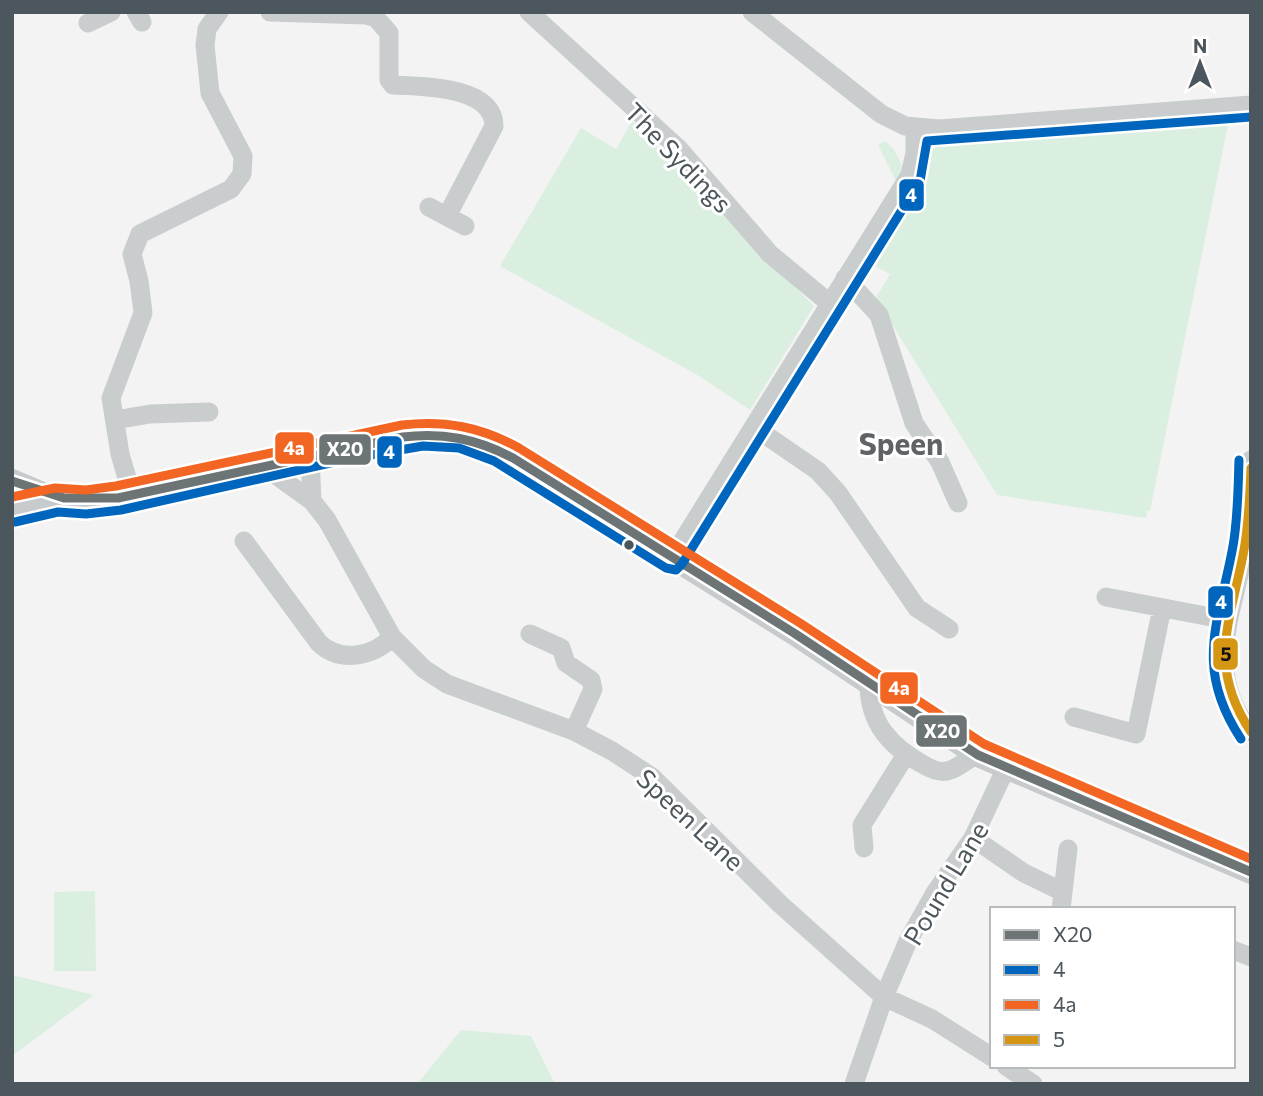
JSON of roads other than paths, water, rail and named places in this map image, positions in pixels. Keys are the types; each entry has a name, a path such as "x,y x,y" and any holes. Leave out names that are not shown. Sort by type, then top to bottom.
{"main road":[{"path":"12,510 57,500 86,502 132,495 262,465 422,434 449,434 475,439 506,454 672,558 978,755 1251,872"},
{"path":"12,481 57,500"}],"street":[{"path":"88,23 111,12"},
{"path":"132,495 111,398 143,313 132,254 140,234 231,189 242,174 243,156 210,93 205,45 207,29 219,12"},
{"path":"270,12 366,15 376,18 389,33 389,80 393,85 438,86 456,91 486,106 494,116 494,126 447,216"},
{"name":"The Sydings","path":"529,12 679,149 769,254 828,302"},
{"path":"752,12 881,114 915,128 952,128 1251,104"},
{"path":"672,558 754,428 828,302 910,175 915,152 915,128"},
{"path":"429,207 465,226"},
{"path":"845,278 879,315 914,423 940,462 958,503"},
{"path":"115,420 150,414 209,412"},
{"path":"754,428 818,471 838,494 913,615 949,629"},
{"path":"310,456 312,502"},
{"path":"1251,460 1245,580 1227,620 1224,654 1227,686 1240,719 1251,732"},
{"name":"Speen Lane","path":"262,465 312,502 327,520 392,637 424,669 447,684 574,731 652,777 780,904 884,997 932,1019 990,1056"},
{"path":"244,541 329,659 382,647 392,637"},
{"path":"1106,597 1227,620"},
{"path":"1074,718 1136,734 1162,608"},
{"path":"530,634 561,648 566,663 591,680 593,690 574,731"},
{"path":"870,684 869,703 884,735 905,756 935,771 950,771 964,759 978,755"},
{"path":"864,848 862,825 905,756"},
{"name":"Pound Lane","path":"854,1084 884,997 908,941 935,893 973,838 1006,768"},
{"path":"973,838 1062,900 1068,849"},
{"path":"1009,1068 1033,1084"}],"district":[{"name":"Speen","path":"901,442"}]}
